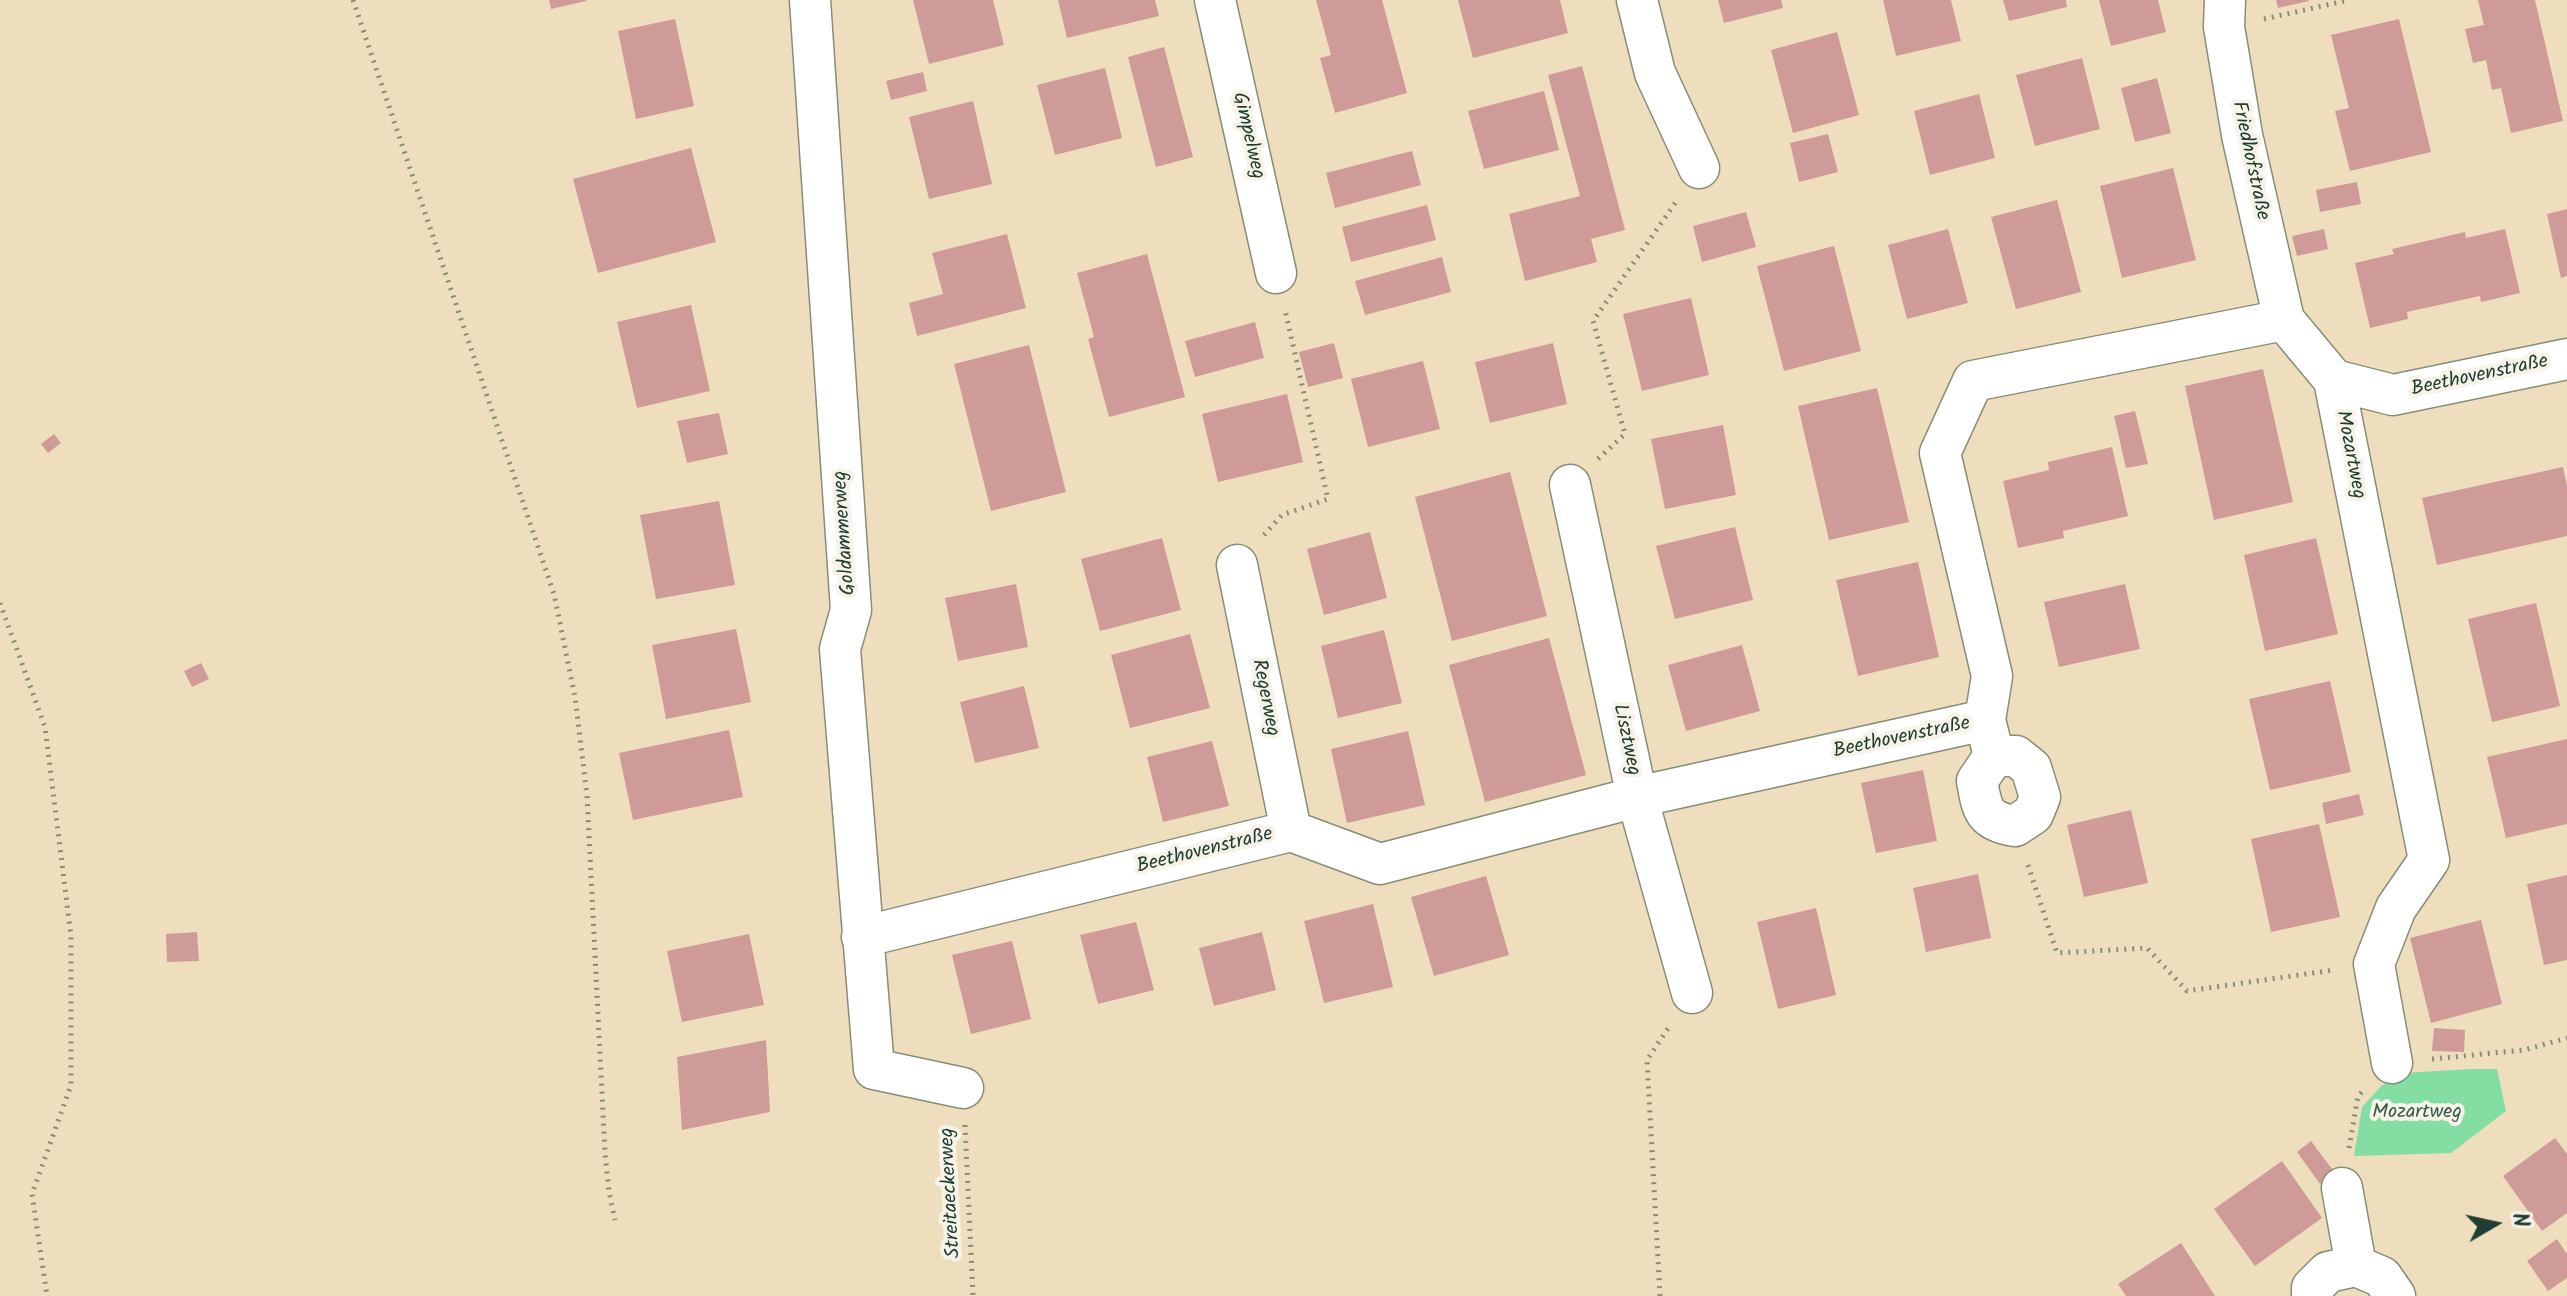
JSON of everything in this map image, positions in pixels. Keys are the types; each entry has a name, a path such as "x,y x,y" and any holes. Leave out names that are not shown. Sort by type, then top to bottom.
{"street":[{"name":"Goldammerweg","path":"810,0 851,610 840,649 874,1069 963,1088"},
{"name":"Gimpelweg","path":"1215,0 1276,273"},
{"path":"1637,0 1655,73 1699,168"},
{"name":"Friedhofstraße","path":"2224,14 2242,135 2284,320"},
{"name":"Beethovenstraße","path":"862,937 1291,831 1380,864 1637,797 1989,738 1992,676 1940,453 1973,381 2284,320"},
{"path":"2284,320 2334,380"},
{"name":"Beethovenstraße","path":"2334,380 2393,395 2567,359"},
{"name":"Mozartweg","path":"2334,380 2429,860 2396,908 2374,964"},
{"name":"Lisztweg","path":"1570,485 1637,797 1692,993"},
{"name":"Regerweg","path":"1237,565 1291,831"},
{"path":"1989,738 1977,781 1982,808 1996,823 2015,826"},
{"path":"2374,964 2392,1063"},
{"path":"2342,1188 2356,1266"},
{"path":"2312,1296 2312,1288 2328,1272 2356,1266 2382,1277 2395,1296"}],"path":[{"path":"353,0 554,594 575,697 587,796 605,1153 615,1220"},
{"path":"2224,14 2349,0"},
{"path":"1570,485 1625,434 1593,321 1699,168"},
{"path":"1237,565 1282,515 1328,499 1276,273"},
{"path":"0,603 45,727 71,936 71,1085 32,1194 47,1296"},
{"path":"2015,826 2057,953 2147,948 2187,991 2374,964"},
{"path":"1660,1296 1647,1060 1692,993"},
{"name":"Streitaeckerweg","path":"963,1088 973,1296"}],"green space":[{"name":"Mozartweg","path":"2497,1069 2506,1111 2451,1153 2354,1156 2362,1107 2381,1086 2403,1073"}],"building":[{"path":"549,0 586,0 586,1 551,9"},
{"path":"913,0 993,0 1004,45 929,64"},
{"path":"1058,0 1155,0 1159,16 1067,38"},
{"path":"1316,0 1382,0 1407,93 1335,113 1320,58 1331,55"},
{"path":"1458,0 1560,0 1568,33 1473,58"},
{"path":"1718,0 1781,0 1783,8 1724,23"},
{"path":"1883,0 1951,0 1961,41 1896,56"},
{"path":"2003,0 2066,0 2067,7 2009,21"},
{"path":"2099,0 2158,0 2166,32 2111,46"},
{"path":"2276,0 2308,0 2309,1 2278,8"},
{"path":"2478,0 2535,0 2563,121 2511,133 2501,88 2492,90 2486,60 2473,63 2465,29 2484,25"},
{"path":"675,19 694,106 636,119 618,31"},
{"path":"2399,19 2431,152 2350,171 2335,111 2349,108 2331,35"},
{"path":"1837,32 1859,115 1793,133 1771,50"},
{"path":"1164,47 1193,157 1156,167 1128,57"},
{"path":"2082,58 2100,129 2035,146 2016,75"},
{"path":"1582,66 1625,230 1591,239 1597,262 1525,281 1509,214 1580,196 1548,75"},
{"path":"1105,68 1122,138 1055,155 1037,85"},
{"path":"923,72 927,91 891,100 886,81"},
{"path":"2157,78 2171,133 2135,142 2121,88"},
{"path":"1544,91 1559,150 1484,169 1468,111"},
{"path":"1979,94 1995,158 1930,175 1914,111"},
{"path":"973,101 992,184 929,199 909,117"},
{"path":"1828,134 1838,172 1799,182 1790,143"},
{"path":"691,148 716,242 598,273 573,179"},
{"path":"1412,151 1421,185 1335,208 1326,173"},
{"path":"2173,168 2196,260 2122,278 2100,186"},
{"path":"2357,182 2361,204 2320,212 2316,190"},
{"path":"2057,200 2081,292 2016,309 1991,217"},
{"path":"1427,205 1436,240 1351,262 1342,227"},
{"path":"2567,209 2567,276 2561,278 2547,214"},
{"path":"1746,212 1756,247 1702,262 1693,226"},
{"path":"1948,229 1968,303 1907,319 1888,245"},
{"path":"2324,229 2328,249 2297,256 2292,236"},
{"path":"2505,229 2520,293 2481,302 2480,296 2407,312 2408,319 2370,328 2355,263 2394,254 2392,249 2465,232 2466,238"},
{"path":"1007,234 1026,308 917,336 909,303 943,294 932,253"},
{"path":"1834,246 1861,351 1784,371 1757,266"},
{"path":"1147,254 1185,397 1109,417 1088,339 1094,337 1077,273"},
{"path":"1442,257 1451,292 1365,315 1355,281"},
{"path":"1691,298 1709,375 1642,391 1623,314"},
{"path":"691,305 710,391 637,408 617,322"},
{"path":"1255,322 1264,358 1195,377 1185,341"},
{"path":"1334,343 1343,378 1308,387 1299,352"},
{"path":"1553,343 1567,404 1490,423 1475,362"},
{"path":"1029,345 1066,492 991,511 954,364"},
{"path":"1423,361 1440,429 1368,447 1351,379"},
{"path":"2263,369 2293,502 2214,520 2185,386"},
{"path":"1877,388 1909,522 1829,540 1798,406"},
{"path":"1287,394 1303,462 1218,482 1202,414"},
{"path":"2135,411 2148,464 2126,468 2114,416"},
{"path":"719,413 728,454 687,463 677,421"},
{"path":"1723,425 1736,495 1665,509 1651,439"},
{"path":"54,434 61,443 48,453 41,444"},
{"path":"2112,447 2128,516 2063,531 2064,538 2018,548 2003,481 2049,470 2048,462"},
{"path":"2563,467 2567,486 2567,536 2437,565 2422,498"},
{"path":"1510,472 1547,616 1452,641 1415,497"},
{"path":"719,501 735,585 656,599 640,515"},
{"path":"1735,527 1753,600 1675,619 1656,546"},
{"path":"1370,532 1387,598 1324,615 1307,549"},
{"path":"1162,538 1181,610 1100,631 1081,559"},
{"path":"2316,538 2338,634 2265,651 2244,555"},
{"path":"1918,562 1939,657 1858,676 1836,580"},
{"path":"1016,584 1028,647 958,661 945,598"},
{"path":"2125,584 2140,649 2059,667 2044,602"},
{"path":"2536,603 2560,706 2492,722 2468,619"},
{"path":"736,629 751,702 666,719 652,645"},
{"path":"1384,630 1402,703 1338,718 1321,646"},
{"path":"1190,634 1210,708 1130,728 1111,655"},
{"path":"1549,638 1586,775 1485,802 1449,665"},
{"path":"1742,645 1760,711 1686,731 1668,665"},
{"path":"201,663 209,679 192,687 184,671"},
{"path":"2330,681 2351,772 2270,790 2249,699"},
{"path":"1024,686 1039,748 975,763 960,702"},
{"path":"729,730 743,797 633,820 619,753"},
{"path":"1408,731 1425,805 1347,823 1331,749"},
{"path":"2567,739 2567,824 2506,838 2487,757"},
{"path":"1212,741 1229,806 1163,822 1147,757"},
{"path":"1923,770 1937,841 1876,853 1861,783"},
{"path":"2359,794 2364,815 2326,824 2322,803"},
{"path":"2131,810 2148,883 2084,897 2067,825"},
{"path":"2319,824 2340,917 2271,932 2251,839"},
{"path":"1978,874 1991,938 1926,952 1913,888"},
{"path":"2567,875 2567,960 2544,965 2527,884"},
{"path":"1486,876 1509,955 1434,976 1411,897"},
{"path":"1373,904 1393,987 1324,1003 1304,921"},
{"path":"1816,908 1836,995 1778,1009 1757,922"},
{"path":"2481,920 2502,1004 2431,1023 2410,938"},
{"path":"1136,922 1154,990 1098,1004 1080,935"},
{"path":"197,932 199,961 167,962 166,934"},
{"path":"1262,932 1276,990 1214,1006 1199,948"},
{"path":"749,934 764,1005 682,1022 667,951"},
{"path":"1012,941 1031,1019 971,1034 952,955"},
{"path":"2434,1028 2465,1030 2464,1052 2432,1051"},
{"path":"766,1040 770,1112 682,1130 677,1057"},
{"path":"2555,1138 2567,1154 2567,1213 2542,1231 2503,1176"},
{"path":"2311,1141 2335,1173 2320,1184 2297,1152"},
{"path":"2282,1161 2322,1218 2255,1266 2214,1209"},
{"path":"2557,1239 2567,1254 2567,1278 2548,1291 2527,1261"},
{"path":"2181,1243 2215,1296 2126,1296 2118,1284"}]}
